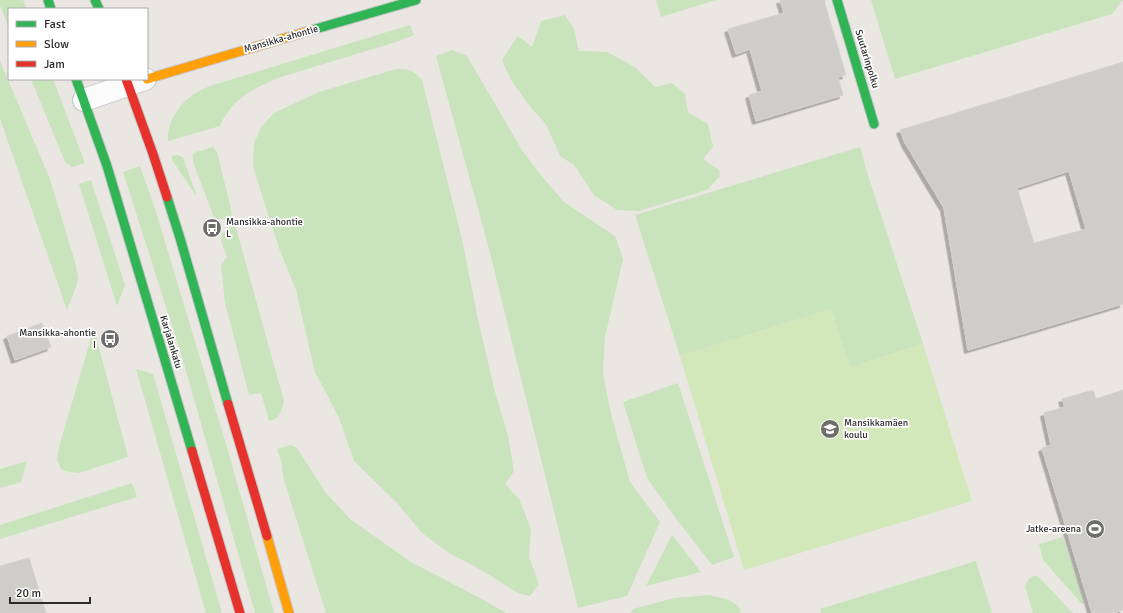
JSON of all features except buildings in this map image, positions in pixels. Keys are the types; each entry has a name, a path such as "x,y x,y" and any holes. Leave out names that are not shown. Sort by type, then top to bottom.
{"main road":[{"name":"Mansikka-ahontie","path":"148,77 416,0"},
{"name":"Suutarinpolku","path":"837,0 874,124"},
{"name":"Karjalankatu","path":"76,80 107,166 240,613"},
{"path":"137,80 153,154 180,238 289,613"}],"street":[{"name":"Mansikka-ahontie","path":"84,100 137,80"}],"green space":[{"path":"0,0 23,0 27,8 8,8 8,25 0,6"},
{"path":"656,0 716,0 661,17"},
{"path":"871,0 1123,0 1112,14 895,79"},
{"path":"565,15 574,29 579,51 607,52 635,67 655,87 672,83 685,94 688,112 708,124 713,147 703,159 719,170 720,176 707,190 639,211 617,210 594,195 574,165 560,156 546,124 531,108 511,80 502,60 518,36 532,47 541,21"},
{"path":"410,25 414,35 271,81 253,90 237,101 225,116 220,126 168,141 171,122 177,111 190,97 202,89"},
{"path":"452,50 467,56 522,150 539,173 564,202 615,236 623,259 605,337 603,373 611,414 630,482 660,522 627,596 578,608 489,249 436,56"},
{"path":"0,61 50,179 75,262 78,277 77,284 67,310 0,119"},
{"path":"396,69 410,71 422,80 461,235 479,324 495,392 508,436 514,471 505,484 519,499 531,529 529,557 539,584 530,596 518,593 483,571 449,553 422,533 397,503 354,461 339,418 315,372 296,290 280,251 253,167 254,143 262,126 274,113 319,92"},
{"path":"31,80 53,80 85,163 72,167 65,162"},
{"path":"213,147 217,152 232,213 231,217 224,219 217,219 213,215 193,162 193,154"},
{"path":"860,147 923,344 850,367 831,309 680,356 635,215"},
{"path":"177,155 183,157 196,194 172,160 172,156"},
{"path":"140,166 156,212 228,451 274,613 255,613 182,357 123,172"},
{"path":"91,180 125,285 117,306 79,184"},
{"path":"233,226 236,228 284,401 278,416 269,421 261,393 249,395 225,303 221,265 227,257 221,235"},
{"path":"831,309 850,367 923,344 972,501 744,570 680,356"},
{"path":"96,336 128,457 79,473 69,472 61,469 57,460 59,447 91,338"},
{"path":"136,369 153,374 222,613 206,613"},
{"path":"678,383 734,557 712,565 647,478 623,402"},
{"path":"291,445 297,448 326,493 350,519 411,562 506,613 326,613 283,477 282,464 277,449"},
{"path":"27,461 21,482 0,488 0,469"},
{"path":"132,483 137,497 0,539 0,525"},
{"path":"672,535 701,572 646,586"},
{"path":"1063,537 1084,603 1082,604 1043,560 1039,544"},
{"path":"976,561 992,613 821,613 820,609"},
{"path":"1033,576 1038,576 1073,613 1033,613 1025,586 1029,579"},
{"path":"708,595 723,598 732,602 739,608 741,613 630,613 633,609 674,598"}],"traffic: fast":[{"path":"48,0 51,8"},
{"path":"95,0 99,8"},
{"path":"312,30 416,0"},
{"path":"837,0 874,124"},
{"path":"76,80 107,166 192,451"},
{"path":"167,197 228,404"}],"traffic: slow":[{"path":"148,79 312,30"},
{"path":"267,536 289,613"}],"traffic: jam":[{"path":"126,80 167,197"},
{"path":"228,404 267,536"},
{"path":"192,451 240,613"}],"place":[{"name":"Mansikka-ahontie L","path":"212,228"},
{"name":"Mansikka-ahontie I","path":"110,339"},
{"name":"Mansikkamäen koulu","path":"830,429"},
{"name":"Jatke-areena","path":"1095,529"}]}
